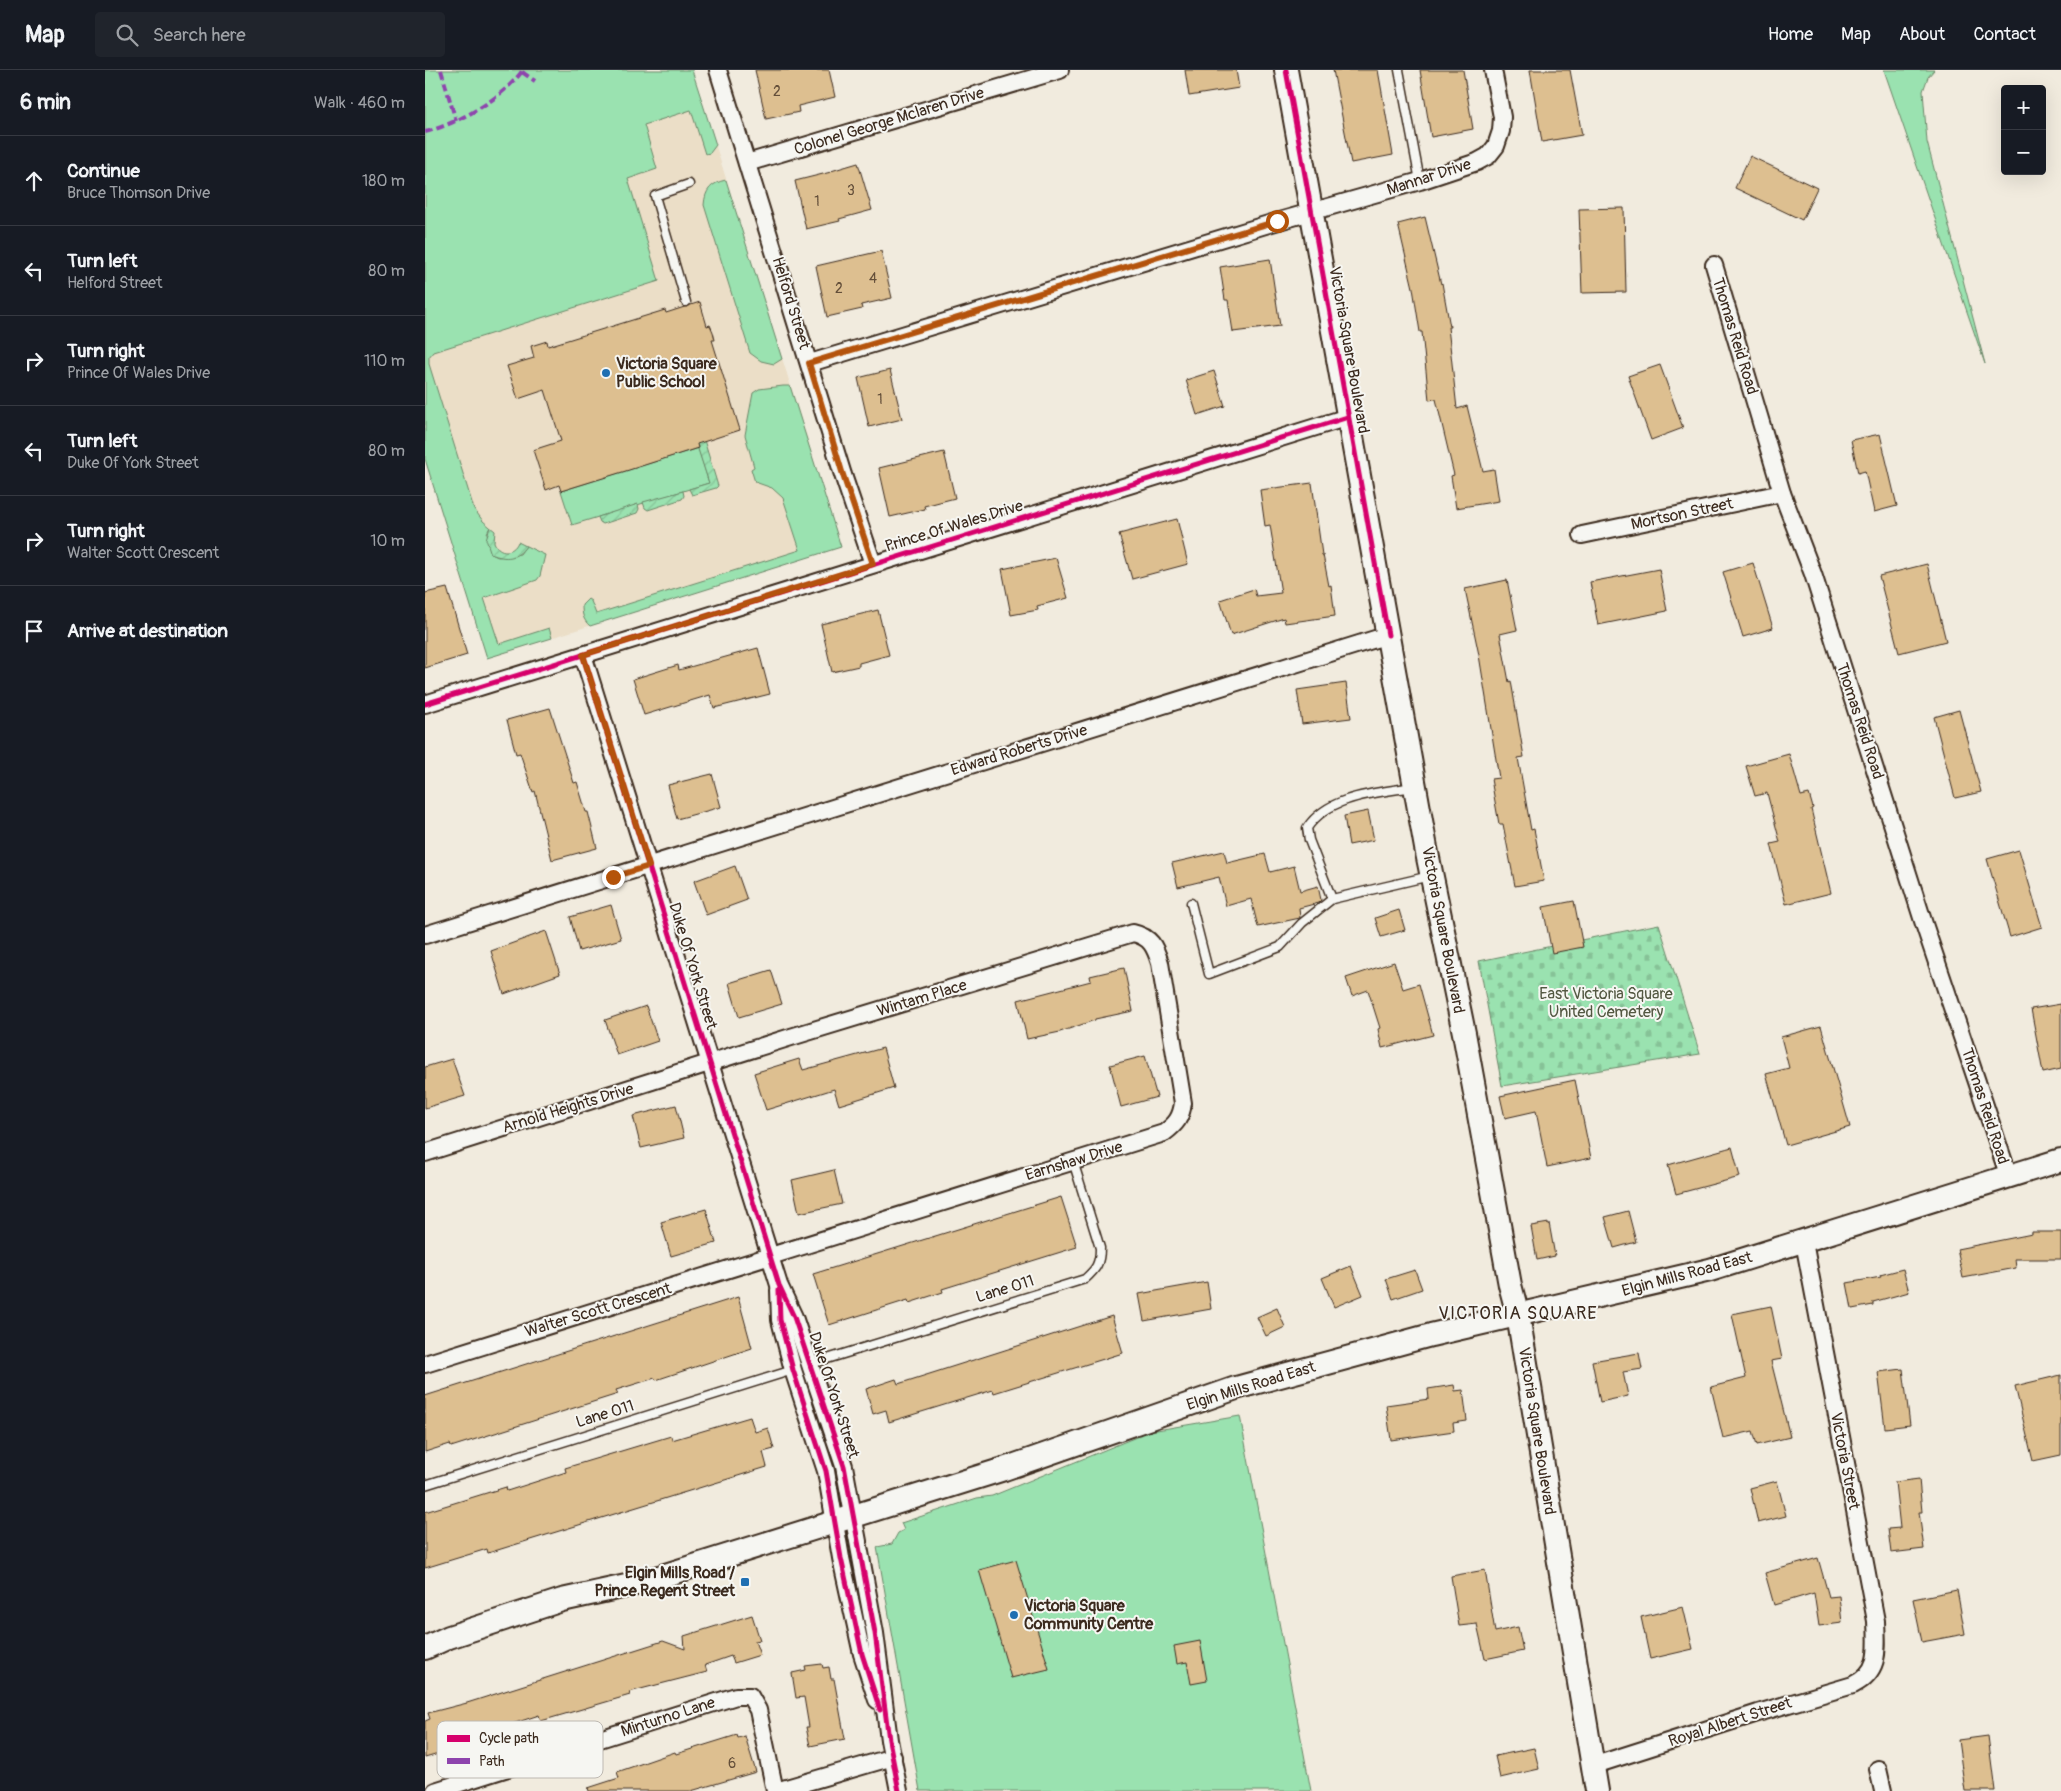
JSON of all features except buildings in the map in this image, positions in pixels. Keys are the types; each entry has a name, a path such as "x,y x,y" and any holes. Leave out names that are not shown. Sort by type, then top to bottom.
{"street":[{"name":"Helford Street","path":"718,70 843,475 873,564"},
{"name":"Colonel George Mclaren Drive","path":"747,163 1061,70"},
{"name":"Victoria Square Boulevard","path":"1286,70 1415,786 1466,1043 1510,1285 1518,1315 1597,1791"},
{"name":"Mannar Drive","path":"809,363 1420,181 1477,162 1488,156 1495,146 1501,131 1502,117 1493,70"},
{"name":"Thomas Reid Road","path":"1714,265 1782,492 1813,574 1924,924 2009,1177"},
{"name":"Prince Of Wales Drive","path":"425,704 1348,417"},
{"name":"Mortson Street","path":"1582,535 1782,492"},
{"name":"Edward Roberts Drive","path":"649,866 1388,635"},
{"name":"Duke Of York Street","path":"583,655 779,1286 794,1317 811,1364 844,1466 844,1520"},
{"path":"425,935 649,866"},
{"name":"Wintam Place","path":"710,1064 791,1037 1133,933"},
{"name":"Earnshaw Drive","path":"770,1256 1164,1132 1177,1124 1182,1114 1183,1104 1160,963 1155,945 1143,935 1133,933"},
{"name":"Arnold Heights Drive","path":"425,1153 710,1064"},
{"name":"Elgin Mills Road East","path":"425,1648 449,1637 562,1600 640,1583 1004,1469 1236,1388 1431,1334 1672,1280 1804,1242 2061,1160"},
{"name":"Victoria Street","path":"1804,1242 1875,1621 1877,1656 1872,1664 1872,1670 1866,1677"},
{"name":"Walter Scott Crescent","path":"425,1364 770,1256"},
{"name":"Duke Of York Street","path":"779,1286 780,1320 793,1370 844,1520"},
{"path":"844,1520 862,1654 889,1740 899,1791"},
{"name":"Elgin Mills Road East","path":"425,1641 449,1637"},
{"name":"Royal Albert Street","path":"1593,1766 1767,1710 1853,1685 1866,1677"},
{"name":"Minturno Lane","path":"603,1738 736,1696 750,1696 758,1710 775,1791"},
{"path":"775,1791 893,1758"},
{"path":"1878,1769 1883,1791"},
{"name":"Minturno Lane","path":"435,1791 476,1778"}],"lane":[{"path":"1399,70 1420,181"},
{"path":"686,302 655,196 689,184"},
{"path":"1332,899 1309,840 1307,828 1314,818 1337,804 1351,799 1415,786"},
{"path":"1191,903 1209,974 1280,947 1303,923 1332,899 1432,875"},
{"name":"Lane 011","path":"811,1364 1085,1279 1097,1269 1100,1259 1100,1248 1073,1161"},
{"name":"Lane 011","path":"425,1485 793,1370"}],"shaded area":[{"name":"Victoria Square Public School","path":"699,92 841,547 487,658 425,459 425,187"}],"green space":[{"path":"425,70 692,70 716,145 710,153 705,154 691,110 644,125 657,169 628,179 659,281 433,352 429,357 429,364 474,509 490,527 487,533 491,554 498,557 520,554 526,546 545,555 540,576 537,580 484,598 499,644 549,628 552,638 487,658 425,459"},
{"path":"1884,70 1934,70 1928,77 1923,91 1927,142 1985,364"},
{"path":"726,180 782,359 774,364 761,361 750,353 704,205 707,191 716,183"},
{"path":"790,386 841,547 590,626 584,619 582,611 582,605 588,599 591,601 596,614 800,550 783,498 772,488 755,482 751,469 754,467 745,435 753,393 759,389"},
{"path":"704,440 718,486 692,495 689,489 709,483 696,443"},
{"path":"698,448 709,483 572,525 561,491"},
{"path":"683,491 684,496 682,499 648,510 645,508 643,502"},
{"path":"638,504 639,509 637,513 603,524 598,517"},
{"path":"490,527 495,531 494,542 499,549 506,551 513,549 518,542 526,546 519,554 511,557 506,558 491,554 486,539"},
{"name":"East Victoria Square United Cemetery","path":"1659,924 1700,1054 1502,1086 1479,961"},
{"path":"1240,1416 1311,1791 920,1791 877,1547 892,1544 898,1533 904,1530 901,1523 977,1498 992,1496 1151,1431"}],"marked path":[{"path":"441,70 456,121"},
{"path":"425,132 452,123 492,100 504,91 523,70"},
{"path":"522,72 535,81"}],"cycle path":[{"path":"1286,70 1388,635"},
{"path":"425,704 1348,417"},
{"path":"583,655 779,1285 794,1317 844,1466 875,1633 889,1740 899,1791"},
{"path":"779,1290 780,1320 793,1370 826,1471 841,1558 862,1654 880,1710"}],"place":[{"name":"Victoria Square Public School","path":"606,373"},
{"name":"Elgin Mills Road / Prince Regent Street","path":"745,1582"},
{"name":"Victoria Square Community Centre","path":"1014,1615"}],"district":[{"name":"VICTORIA SQUARE","path":"1518,1313"}],"route":[{"path":"613,877 649,866 583,655 873,564 843,475 809,363 1277,221"}]}
